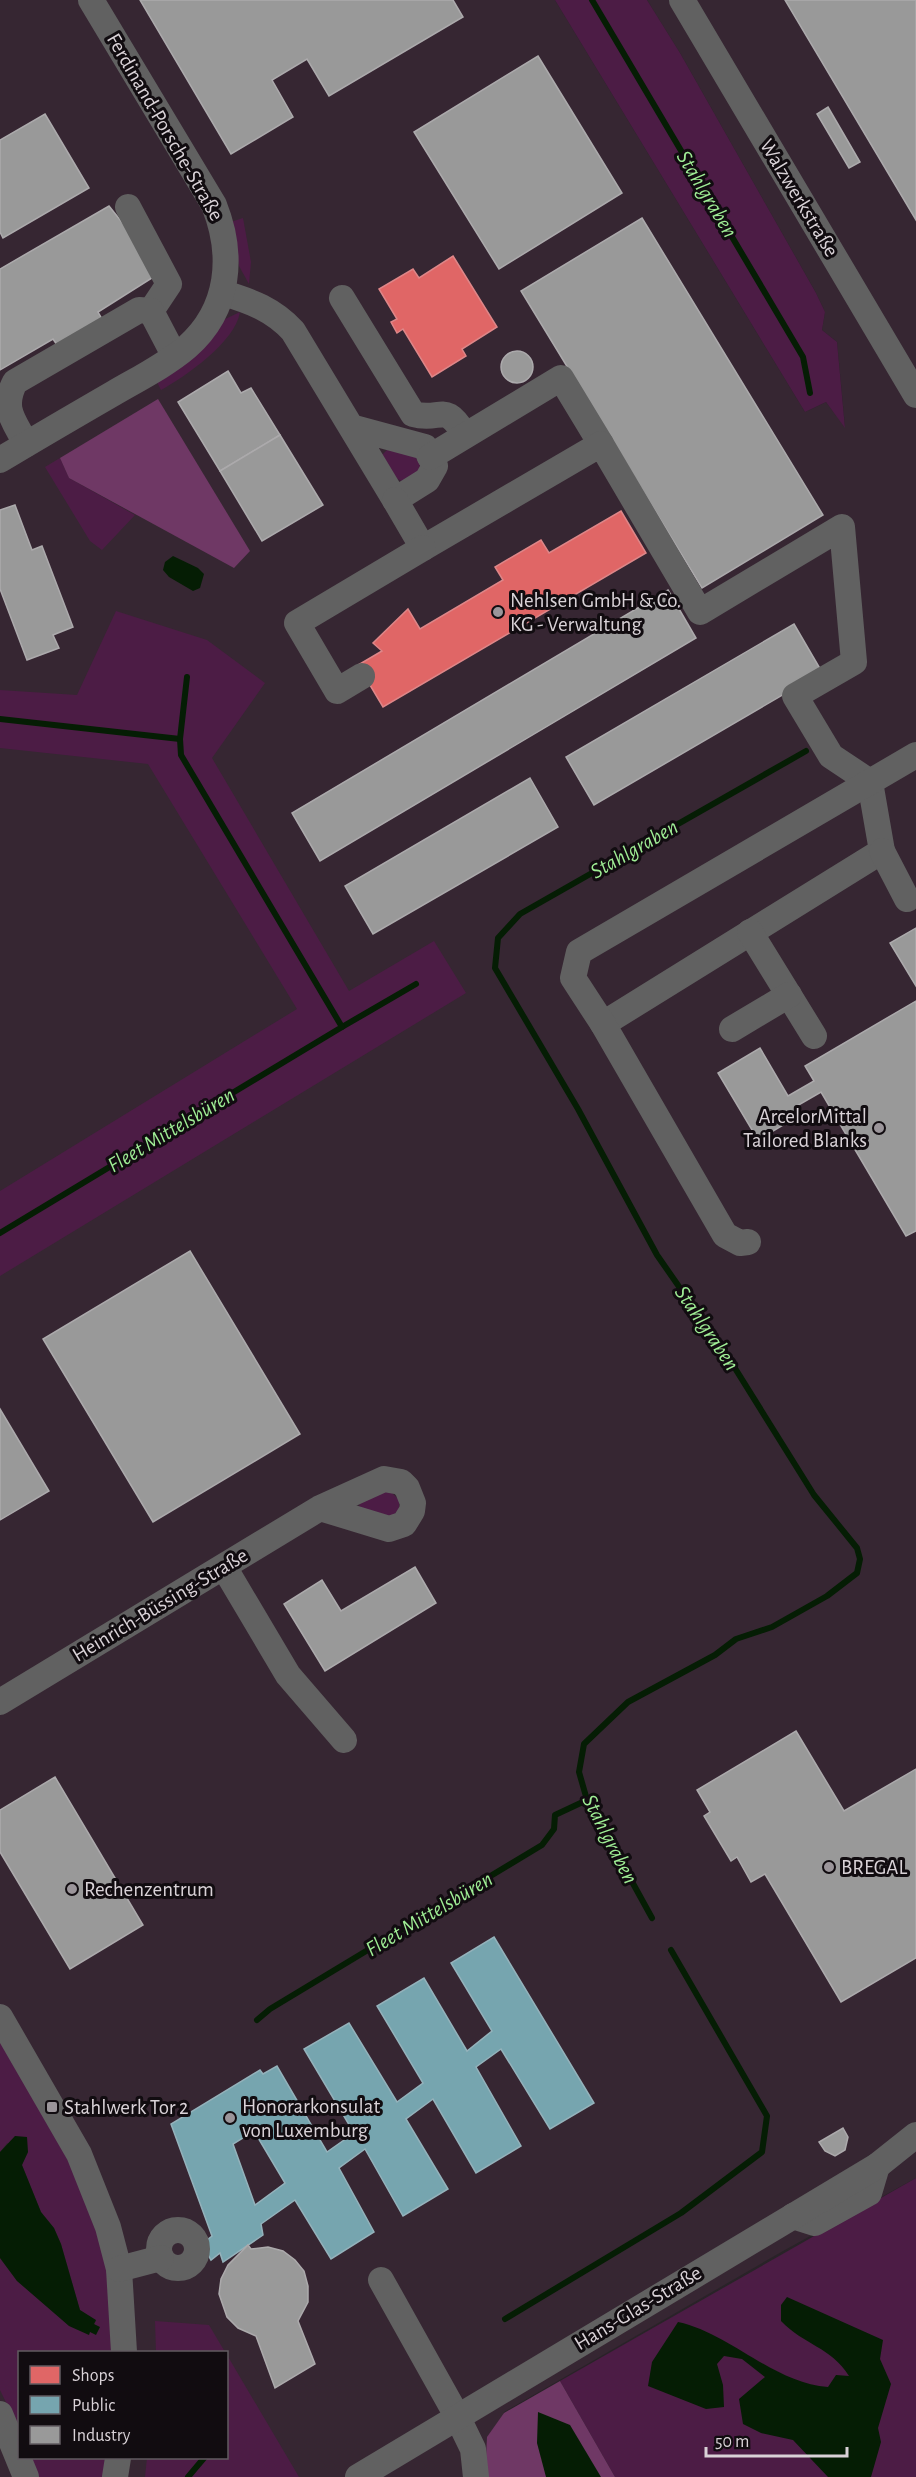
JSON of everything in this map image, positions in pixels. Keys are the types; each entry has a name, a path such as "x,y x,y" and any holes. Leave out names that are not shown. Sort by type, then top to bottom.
{"street":[{"name":"Ferdinand-Porsche-Straße","path":"0,460 187,347 205,327 222,293 227,272 224,230 214,206 92,0"},
{"name":"Walzwerkstraße","path":"682,0 916,395"},
{"path":"128,207 169,284 151,311"},
{"path":"222,293 247,300 278,315 293,331 423,548"},
{"path":"342,298 413,414 420,416 442,413 451,416 465,435"},
{"path":"26,444 7,406 7,397 15,382 139,310 151,311"},
{"path":"151,311 174,355"},
{"path":"430,457 561,378 700,612 842,527 854,662 795,696 831,756 870,782 882,851 907,898"},
{"path":"351,427 425,447 435,466 427,480 395,500"},
{"path":"362,676 337,691 297,623 601,444"},
{"path":"748,1242 740,1243 724,1235 603,1024 573,978 579,952 916,755"},
{"path":"603,1024 882,851"},
{"path":"750,932 814,1036"},
{"path":"732,1029 789,995"},
{"name":"Heinrich-Büssing-Straße","path":"0,1702 320,1508"},
{"path":"224,1567 288,1675 344,1740"},
{"path":"0,2018 79,2154 108,2226 119,2269 124,2351"},
{"name":"Hans-Glas-Straße","path":"358,2477 802,2210 815,2223 869,2193 885,2161 916,2135"},
{"path":"119,2269 161,2258"},
{"path":"381,2280 457,2416 472,2449 476,2477"},
{"path":"0,2414 18,2458"},
{"path":"19,2459 26,2477"},
{"path":"115,2477 118,2459"}],"shaded area":[{"path":"0,0 555,0 805,412 826,402 845,427 837,342 822,330 825,312 680,53 647,0 916,0 916,2178 783,2251 504,2412 485,2477 0,2477"},
{"path":"555,0 647,0 680,53 825,312 822,330 837,342 845,428 826,402 805,412"},
{"path":"243,218 251,262 249,284 239,266 231,222"},
{"path":"240,312 229,335 208,357 161,390 156,380 221,321"},
{"path":"158,399 250,551 234,568 69,478 60,458"},
{"path":"388,449 415,456 420,464 419,474 402,481 397,479 382,455"},
{"path":"60,458 69,478 135,515 102,550 90,541 45,467"},
{"path":"173,556 198,568 204,574 200,588 193,591 169,577 163,570 165,562"},
{"path":"116,611 207,640 265,683 212,758 349,991 434,941 466,993 0,1276 0,1191 297,1009 148,764 0,748 0,690 77,695"},
{"path":"389,1490 399,1500 399,1509 392,1517 359,1508 360,1502"},
{"path":"0,2042 62,2148 87,2203 105,2261 111,2306 113,2351 18,2351 18,2427 0,2390 0,2258 17,2281 90,2332 96,2321 80,2310 61,2244 54,2228 41,2212 22,2165 28,2152 7,2143 0,2152"},
{"path":"15,2136 27,2137 28,2152 22,2165 41,2212 54,2228 61,2244 80,2310 96,2320 94,2324 100,2327 96,2335 90,2332 89,2335 69,2326 17,2281 0,2258 0,2152"},
{"path":"916,2178 916,2477 615,2477 560,2381"},
{"path":"787,2297 883,2340 880,2359 891,2384 878,2428 881,2442 871,2477 828,2477 793,2440 761,2433 743,2424 739,2399 765,2377 742,2359 724,2356 717,2364 723,2385 724,2407 706,2409 648,2386 652,2362 678,2322 716,2336 770,2368 808,2384 828,2387 836,2375 849,2376 842,2366 826,2352 799,2336 781,2321 781,2305"},
{"path":"155,2321 209,2325 224,2351 156,2351"},
{"path":"228,2357 299,2477 145,2477 147,2459 228,2459"},
{"path":"560,2381 615,2477 485,2477 487,2437 504,2413"},
{"path":"538,2412 570,2425 601,2477 546,2477 537,2443"},
{"path":"30,2459 105,2459 103,2477 34,2477"}],"building: Shops":[{"path":"453,256 497,327 462,349 466,356 432,377 403,329 397,333 391,322 397,319 379,289 413,269 419,278"},
{"name":"Nehlsen GmbH & Co. KG - Verwaltung","path":"621,511 646,553 383,707 358,665 382,651 373,643 408,609 420,629 503,580 495,567 541,540 549,553"}],"building: Public":[{"path":"494,1937 594,2103 550,2129 501,2049 476,2067 521,2146 476,2173 433,2099 406,2119 448,2189 403,2216 365,2149 339,2168 374,2232 331,2259 295,2200 261,2224 263,2235 223,2262 220,2253 211,2260 202,2244 212,2236 171,2124 260,2070 263,2074 277,2066 327,2152 354,2133 304,2049 349,2023 397,2102 423,2083 377,2006 424,1978 467,2051 492,2031 451,1963","holes":["254,2131 285,2183 255,2205 233,2144"]}],"building: Industry":[{"path":"140,0 453,0 463,17 329,96 307,59 272,80 293,117 231,154"},
{"path":"785,0 916,0 916,220"},
{"path":"538,56 622,193 499,269 414,132"},
{"path":"828,107 860,162 849,168 817,114"},
{"path":"45,114 89,188 3,238 0,232 0,140"},
{"path":"109,206 129,231 152,278 98,312 102,319 57,345 53,339 0,370 0,269"},
{"path":"642,218 823,515 702,588 521,291"},
{"path":"517,351 529,355 533,367 529,379 517,383 505,379 501,367 505,355"},
{"path":"228,371 241,393 251,388 280,435 220,471 178,402"},
{"path":"280,435 323,505 262,541 220,471"},
{"path":"15,505 32,550 42,546 73,627 53,635 59,648 27,660 0,589 0,510"},
{"path":"668,590 696,638 320,861 292,813"},
{"path":"794,624 822,672 594,805 566,757"},
{"path":"530,778 558,827 373,934 345,886"},
{"path":"916,928 916,986 890,943"},
{"name":"ArcelorMittal Tailored Blanks","path":"916,1001 916,1231 906,1236 821,1092 795,1107 800,1115 758,1140 718,1073 760,1048 788,1096 814,1081 805,1066"},
{"path":"190,1251 300,1434 153,1522 43,1339"},
{"path":"0,1409 49,1491 0,1520"},
{"path":"415,1567 436,1603 325,1671 284,1604 322,1580 341,1611"},
{"name":"BREGAL","path":"796,1731 844,1811 916,1769 916,1958 841,2002 765,1874 751,1882 737,1857 731,1861 704,1816 710,1812 697,1790"},
{"name":"Rechenzentrum","path":"55,1777 143,1925 70,1969 0,1852 0,1810"},
{"path":"843,2128 848,2137 845,2150 835,2156 825,2151 819,2142"},
{"path":"248,2245 251,2249 268,2247 283,2251 304,2271 308,2286 308,2302 298,2321 315,2364 275,2388 256,2336 238,2328 227,2317 219,2294 221,2279 228,2265"}],"waterway":[{"name":"Stahlgraben","path":"592,0 803,357 810,393"},
{"name":"Fleet Mittelsbüren","path":"0,1233 342,1027 181,755 180,739 187,677"},
{"name":"Fleet Mittelsbüren","path":"0,719 180,739"},
{"name":"Stahlgraben","path":"652,1918 587,1800 579,1772 584,1744 628,1702 715,1655 736,1639 772,1627 827,1596 857,1573 860,1559 857,1548 814,1495 728,1357 657,1255 578,1109 495,968 498,938 520,914 806,751"},
{"name":"Fleet Mittelsbüren","path":"342,1027 416,984"},
{"name":"Fleet Mittelsbüren","path":"257,2020 270,2009 542,1845 554,1829 555,1815 587,1800"},
{"name":"Stahlgraben","path":"505,2319 681,2213 762,2152 767,2116 671,1950"},
{"name":"Fleet Mittelsbüren","path":"188,2477 203,2459"}],"place":[{"name":"Nehlsen GmbH & Co. KG - Verwaltung","path":"498,612"},
{"name":"ArcelorMittal Tailored Blanks","path":"879,1128"},
{"name":"BREGAL","path":"829,1867"},
{"name":"Rechenzentrum","path":"72,1889"},
{"name":"Stahlwerk Tor 2","path":"52,2107"},
{"name":"Honorarkonsulat von Luxemburg","path":"230,2118"}]}
